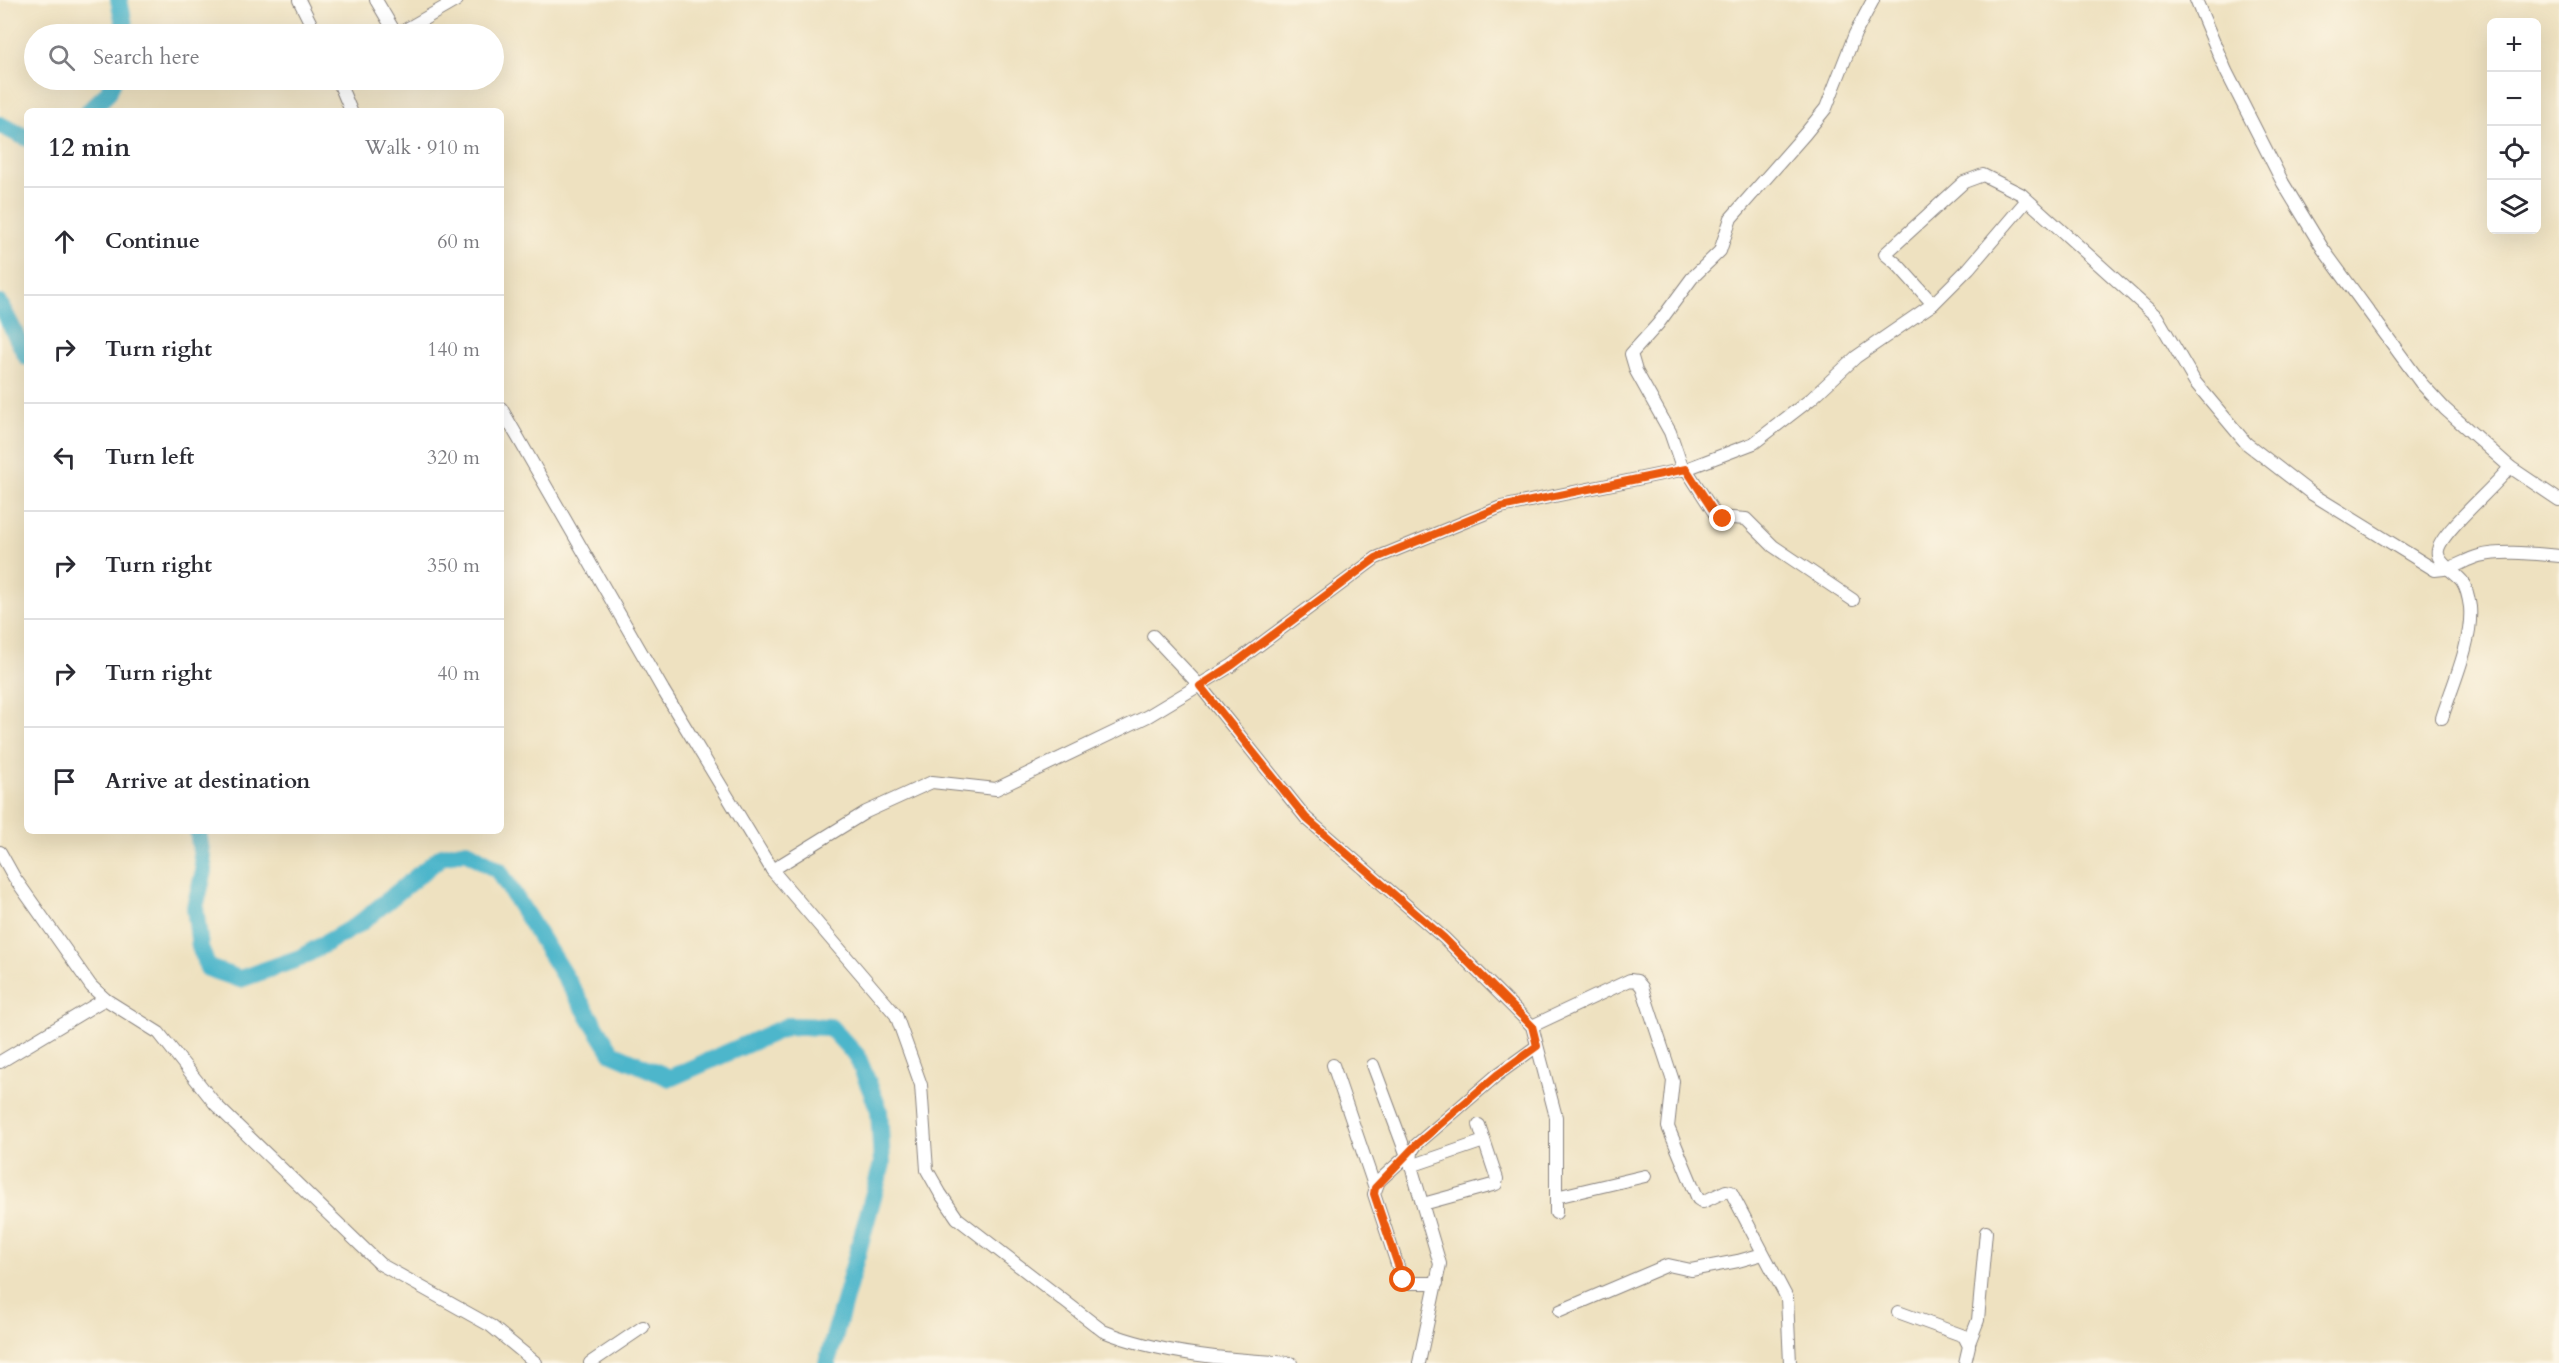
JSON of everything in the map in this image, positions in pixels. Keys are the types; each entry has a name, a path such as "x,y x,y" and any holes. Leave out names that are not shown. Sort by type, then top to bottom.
{"street":[{"path":"299,0 311,24"},
{"path":"376,0 391,24"},
{"path":"415,24 458,0"},
{"path":"1854,600 1773,546 1746,519 1717,517 1685,470 1670,432 1636,371 1631,354 1658,324 1692,278 1720,251 1731,218 1826,108 1855,34 1873,0"},
{"path":"2196,0 2226,71 2278,173 2323,249 2427,389 2445,409 2510,467 2559,500"},
{"path":"342,90 350,108"},
{"path":"1933,304 1885,254 1964,182 1972,178 1988,176 2027,200 2157,316 2195,382 2246,443 2323,500 2435,570 2451,569 2479,556 2524,553 2559,556"},
{"path":"772,870 832,832 899,796 932,782 996,789 1148,716 1231,666 1376,558 1501,507 1685,470 1754,442 1810,399 1856,357 1933,304 1969,268 2027,200"},
{"path":"504,413 663,690 772,870 896,1015 921,1085 927,1170 957,1218 1103,1331 1128,1341 1214,1356 1291,1363"},
{"path":"2442,718 2469,630 2470,606 2464,584 2438,557 2440,544 2510,467"},
{"path":"1153,636 1200,686 1306,818 1444,938 1532,1026 1556,1117 1556,1213"},
{"path":"0,852 14,877 91,986 105,999 159,1033 216,1106 380,1264 491,1326 536,1363"},
{"path":"1532,1026 1630,980 1637,981 1673,1081 1668,1127 1698,1199 1703,1202 1730,1191 1787,1298 1790,1363"},
{"path":"0,1062 105,999"},
{"path":"1375,1188 1410,1157 1416,1145 1497,1075 1537,1046"},
{"path":"1333,1065 1375,1188 1374,1194 1402,1279 1407,1283 1437,1283"},
{"path":"1373,1065 1410,1157 1440,1259 1437,1283 1419,1363"},
{"path":"1423,1204 1496,1184 1497,1179 1479,1125"},
{"path":"1410,1157 1484,1141"},
{"path":"1556,1197 1645,1176"},
{"path":"1965,1363 1969,1343 1978,1320 1986,1232"},
{"path":"1560,1311 1668,1265 1691,1270 1763,1254"},
{"path":"1898,1312 1962,1335 1969,1343"},
{"path":"590,1363 643,1327"}],"waterway":[{"path":"119,0 124,24"},
{"path":"92,108 109,90"},
{"path":"0,125 24,137"},
{"path":"0,304 24,351"},
{"path":"198,834 204,871 195,907 200,947 208,968 240,979 300,958 359,924 442,856 466,851 499,871 612,1053 670,1078 788,1026 830,1027 857,1056 879,1110 882,1164 827,1363"}],"route":[{"path":"1403,1280 1374,1194 1375,1188 1379,1181 1416,1145 1497,1075 1537,1046 1532,1026 1444,938 1306,818 1200,686 1231,666 1376,558 1501,507 1686,469 1716,515 1723,519"}]}
